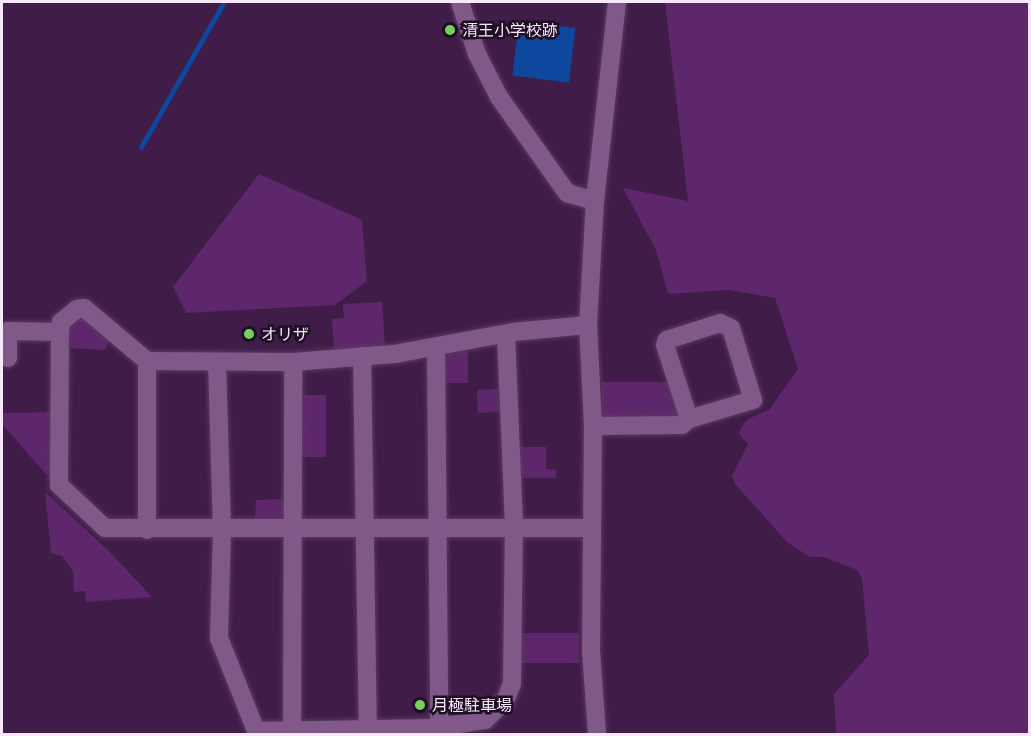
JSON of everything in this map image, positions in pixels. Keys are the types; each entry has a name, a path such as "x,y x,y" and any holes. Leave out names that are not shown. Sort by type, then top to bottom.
{"street":[{"path":"460,2 477,54 499,97 567,193 595,201"},
{"path":"597,735 591,651 593,426 588,325 595,201 617,2"},
{"path":"588,325 513,332 506,336 436,349 293,362 147,361 84,308 77,309 62,322 60,332 59,485 105,528 222,530 514,525 592,528"},
{"path":"593,426 682,425 689,419 753,400 731,328 720,323 667,340 665,345 689,419"},
{"path":"8,358 8,331 60,332"},
{"path":"217,362 222,530 219,638 256,731 439,725 485,720 505,701 512,684 514,525 506,336"},
{"path":"436,349 439,725"},
{"path":"362,356 369,729"},
{"path":"147,361 147,530"},
{"path":"292,731 293,362"}],"shaded area":[{"path":"665,2 1029,2 1029,734 836,734 834,694 869,655 862,578 857,570 824,557 810,557 787,542 735,484 732,476 748,444 739,434 741,428 748,419 770,409 798,369 775,298 729,290 668,294 656,250 623,188 688,201"},
{"path":"259,174 362,220 367,281 335,305 186,313 173,287"},
{"path":"382,302 385,348 334,351 332,319 344,318 343,304"},
{"path":"79,316 86,316 110,339 105,350 70,348 70,323"},
{"path":"468,351 468,383 442,383 441,358 449,352"},
{"path":"602,382 673,382 683,411 675,420 607,420 602,415"},
{"path":"500,389 501,412 478,413 477,390"},
{"path":"297,395 326,395 326,457 297,457"},
{"path":"53,412 52,481 2,424 2,413"},
{"path":"518,447 546,447 546,469 556,470 556,478 518,478"},
{"path":"45,492 107,549 152,597 86,602 85,591 74,592 73,571 62,556 51,553"},
{"path":"287,499 286,517 282,521 255,522 256,500"},
{"path":"514,633 579,633 579,663 514,663"}],"water":[{"path":"519,21 576,28 569,83 512,76"}],"waterway":[{"path":"141,147 224,2"}],"place":[{"name":"清王小学校跡","path":"450,30"},
{"name":"オリザ","path":"249,334"},
{"name":"月極駐車場","path":"420,705"}]}
